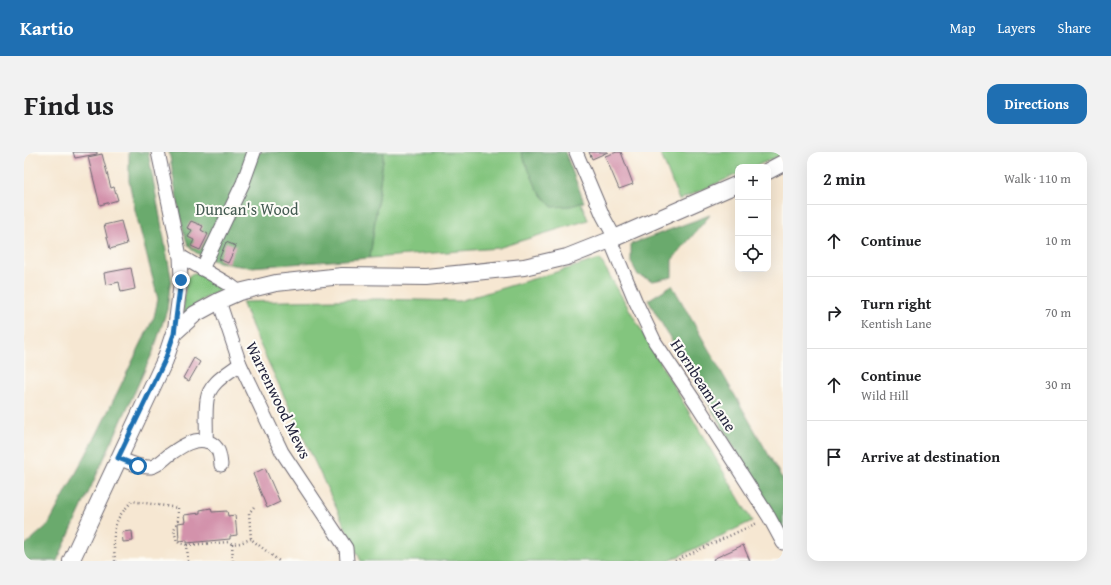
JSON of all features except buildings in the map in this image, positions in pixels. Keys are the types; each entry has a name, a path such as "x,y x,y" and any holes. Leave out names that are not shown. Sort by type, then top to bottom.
{"main road":[{"path":"771,169 783,163"},
{"path":"70,561 165,360 174,334 195,314 239,292 276,283 342,276 426,277 524,267 567,256 612,239 735,185"}],"street":[{"path":"158,152 180,256 181,280 174,334"},
{"path":"202,268 243,183 254,152"},
{"name":"Hornbeam Lane","path":"576,152 603,216 635,300 656,342 769,517 783,543"},
{"path":"180,256 202,268 239,292"},
{"name":"Warrenwood Mews","path":"219,301 240,364 282,452 346,554"},
{"path":"206,441 207,400 209,393 220,379 240,364"},
{"path":"118,458 138,466 150,467 158,465 168,456 188,443 206,441 214,444 219,452 220,465"}],"path":[{"path":"115,561 115,530 118,519 132,501 178,508 178,520 174,530 177,542 187,545 229,542 232,544 240,543 251,538"},
{"path":"254,507 249,513 251,538 279,561"},
{"path":"675,561 769,517"},
{"path":"232,544 233,561"},
{"path":"187,545 188,561"}],"green space":[{"path":"129,152 148,152 171,277 167,310 153,352 57,561 24,561 24,546 48,525 97,434 154,317 158,299 129,181"},
{"name":"Duncan's Wood","path":"169,152 384,152 370,258 251,267 219,262 196,253 190,248 183,231"},
{"path":"384,152 560,152 588,220 498,248 370,258"},
{"path":"521,152 565,152 584,202 571,206 552,207 537,189"},
{"path":"660,152 783,152 783,154 761,164 735,164 735,175 679,200"},
{"path":"710,215 672,260 672,277 653,281 638,275 631,262 631,244"},
{"path":"600,259 752,521 669,561 361,561 257,338 242,302 378,299 459,301"},
{"path":"199,273 221,287 220,290 183,313 186,279 191,274"},
{"path":"672,285 783,480 783,532 648,300"}],"route":[{"path":"138,466 118,458 165,360 177,320 181,280"}]}
